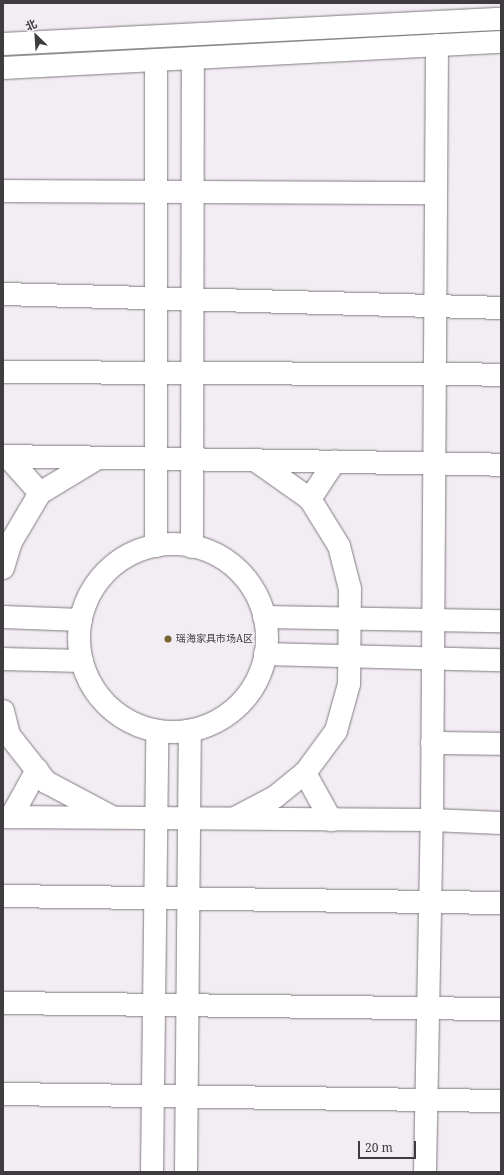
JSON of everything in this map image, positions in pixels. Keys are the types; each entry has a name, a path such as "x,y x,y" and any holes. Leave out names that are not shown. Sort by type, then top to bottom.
{"street":[{"path":"3,44 501,19"},
{"path":"3,68 501,42"},
{"path":"425,1172 432,820 437,45"},
{"path":"192,547 193,58"},
{"path":"156,60 156,546"},
{"path":"3,191 436,193"},
{"path":"3,294 501,308"},
{"path":"3,372 501,375"},
{"path":"5,456 501,464"},
{"path":"5,456 40,493"},
{"path":"3,568 11,542 40,493 98,458"},
{"path":"234,819 275,797 305,773 336,732 349,684 350,589 339,546 310,499 255,460"},
{"path":"310,499 335,461"},
{"path":"172,544 202,548 228,561 250,582 263,608 268,637 262,670 246,698 221,720 190,731 157,732 126,721 100,700 84,672 78,639 82,610 96,584 116,562 143,548 156,546 172,544"},
{"path":"3,617 81,620"},
{"path":"264,617 501,621"},
{"path":"265,654 501,660"},
{"path":"3,658 82,661"},
{"path":"3,711 9,735 46,782 113,818"},
{"path":"186,1172 190,731"},
{"path":"152,1172 157,732"},
{"path":"432,743 501,744"},
{"path":"7,817 37,770"},
{"path":"305,773 331,820"},
{"path":"7,817 432,820 501,823"},
{"path":"3,896 501,904"},
{"path":"3,1003 501,1009"},
{"path":"3,1094 501,1101"}],"place":[{"name":"瑶海家具市场A区","path":"168,639"}]}
